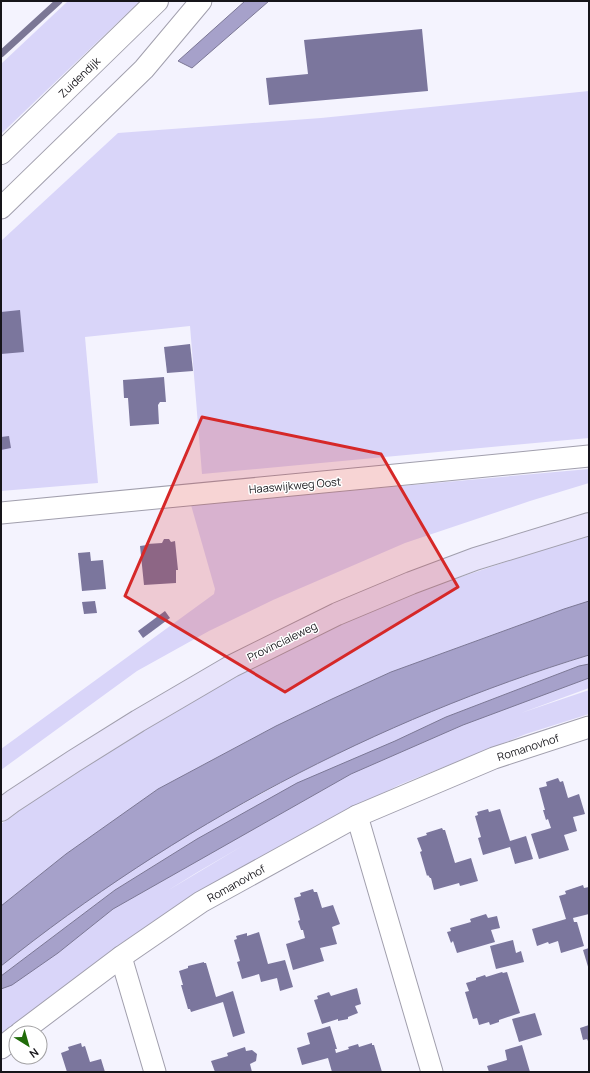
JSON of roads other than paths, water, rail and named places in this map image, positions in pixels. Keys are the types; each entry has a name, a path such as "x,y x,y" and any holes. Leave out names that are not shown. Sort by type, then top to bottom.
{"main road":[{"name":"Provincialeweg","path":"1,810 68,765 138,721 225,670 337,614 410,583 475,559 589,524"}],"street":[{"name":"Zuidendijk","path":"1,154 157,1"},
{"path":"1,208 144,69 201,1"},
{"name":"Haaswijkweg Oost","path":"1,513 150,500 256,488 589,456"},
{"name":"Romanovhof","path":"31,1025 121,957 201,902 357,816 494,758 589,727"},
{"path":"357,816 432,1072"},
{"path":"121,957 155,1072"}],"waterway":[{"path":"1,54 59,1"}]}
